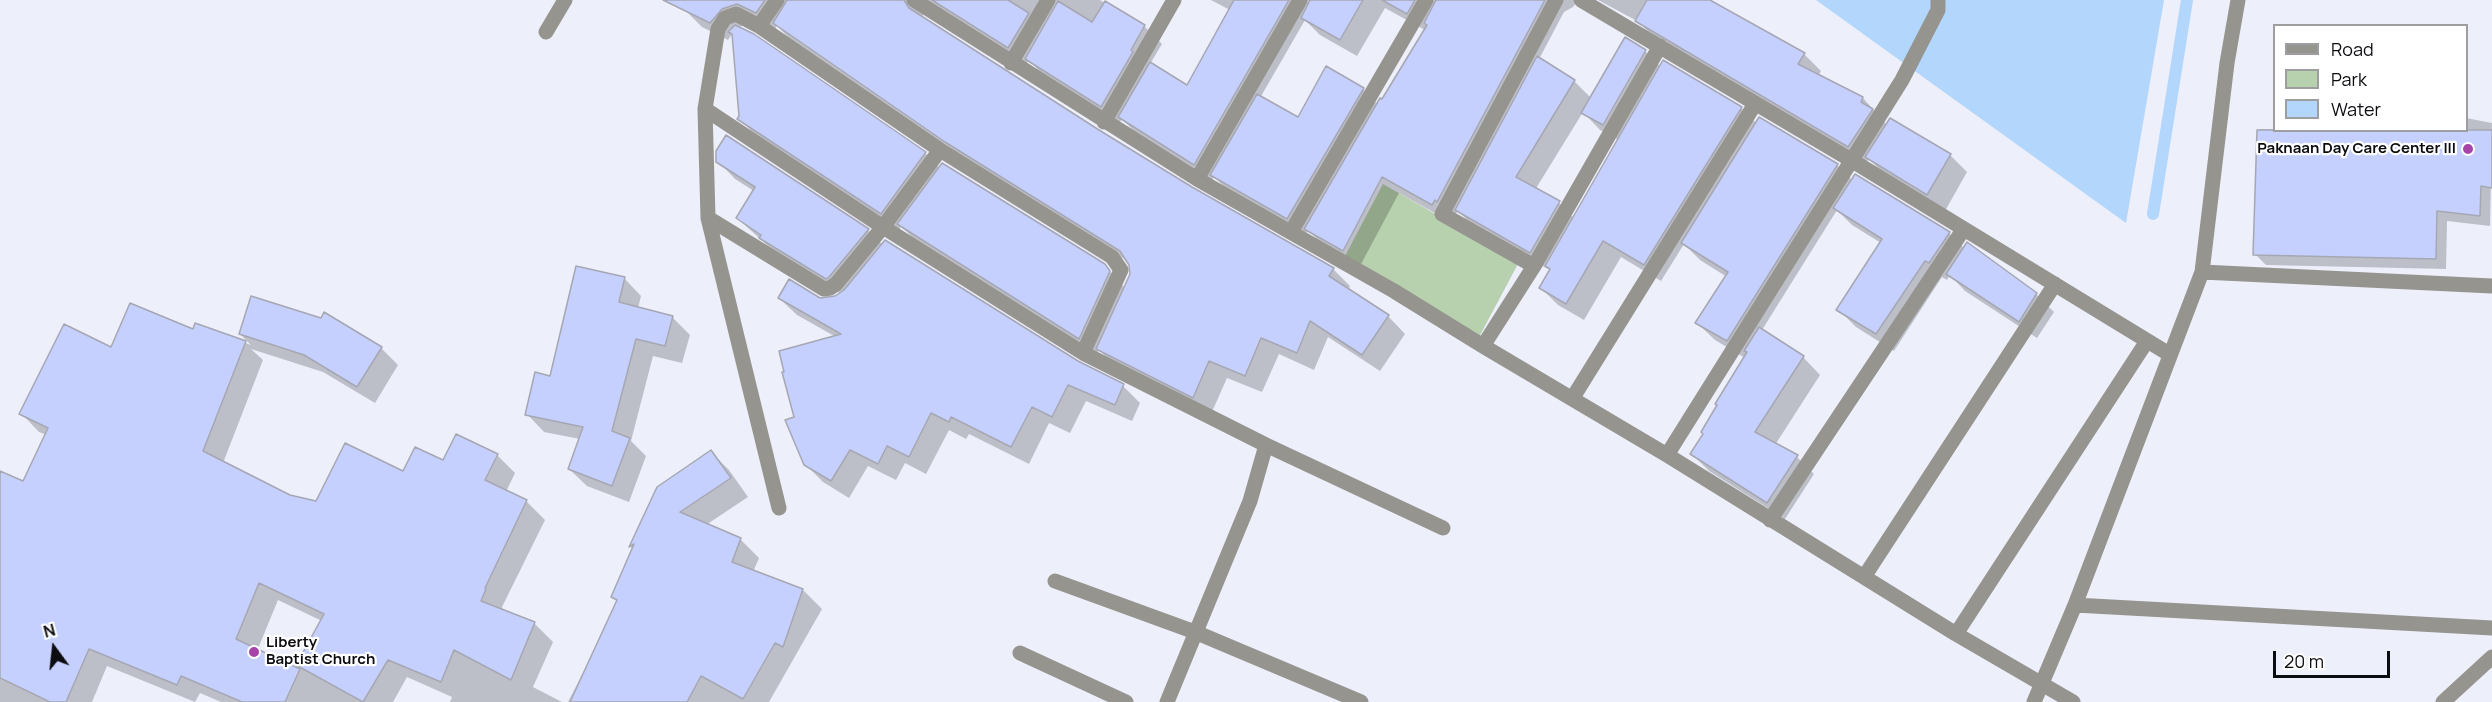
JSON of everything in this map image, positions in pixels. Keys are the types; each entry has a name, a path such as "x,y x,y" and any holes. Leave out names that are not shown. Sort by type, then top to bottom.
{"street":[{"path":"546,32 565,0"},
{"path":"759,26 777,0"},
{"path":"914,0 1197,179 1394,291 1667,455 1956,634 2073,702"},
{"path":"1011,63 1048,0"},
{"path":"1104,122 1174,0"},
{"path":"1197,179 1300,0"},
{"path":"1291,232 1426,0"},
{"path":"1534,266 1442,214 1556,0"},
{"path":"1581,0 1851,160 2169,354"},
{"path":"1667,455 1902,80 1938,10 1938,0"},
{"path":"2034,702 2075,605 2202,272 2227,63 2238,0"},
{"path":"778,508 708,219 705,109 718,30 724,18 736,14 759,26 940,150 1112,257 1121,270 1083,353"},
{"path":"1483,346 1534,266 1660,46"},
{"path":"1572,399 1755,104"},
{"path":"705,109 882,227 1083,353 1266,445 1443,528"},
{"path":"708,219 824,289 836,284 940,150"},
{"path":"1770,520 1963,230"},
{"path":"2202,272 2492,286"},
{"path":"1864,577 2055,284"},
{"path":"1956,634 2147,341"},
{"path":"1167,702 1250,501 1266,445"},
{"path":"1055,581 1195,632 1361,702"},
{"path":"2075,605 2492,628"},
{"path":"1020,653 1126,702"},
{"path":"2443,702 2492,657"}],"green space":[{"path":"1383,184 1519,262 1478,339 1345,256"}],"water":[{"path":"1816,0 2164,0 2126,223"}],"building":[{"path":"663,0 765,0 756,13 737,4 722,9 710,23"},
{"path":"787,0 904,0 909,8 1099,130 1192,187 1334,268 1329,276 1389,315 1362,355 1310,321 1297,353 1261,338 1245,376 1209,361 1193,398 1096,349 1130,274 1129,265 1120,251 945,142 773,23"},
{"path":"932,0 1008,0 1029,13 1008,48"},
{"path":"1234,0 1289,0 1194,165 1118,117 1150,62 1187,85"},
{"path":"1310,0 1363,0 1340,40 1301,18"},
{"path":"1382,0 1415,0 1407,14"},
{"path":"1436,0 1545,0 1437,202 1435,200 1432,205 1382,177 1343,251 1304,229 1380,98 1382,99 1427,25 1424,23"},
{"path":"1647,0 1710,0 1805,53 1798,64 1863,97 1861,102 1873,109 1848,147 1635,21"},
{"path":"1058,1 1092,22 1105,1 1145,25 1131,50 1133,52 1101,107 1025,59"},
{"path":"735,25 754,34 926,152 881,214 737,119 739,116 732,34 728,32"},
{"path":"1625,37 1646,50 1603,125 1581,113"},
{"path":"1537,56 1575,80 1516,177 1560,201 1530,253 1455,210"},
{"path":"1663,60 1742,107 1644,265 1603,241 1566,304 1539,288 1550,269 1545,266"},
{"path":"1326,66 1364,88 1287,219 1210,175 1257,94 1298,117"},
{"path":"1759,117 1838,164 1727,341 1695,323 1728,272 1681,243"},
{"path":"1890,118 1951,154 1927,195 1865,157"},
{"path":"2257,130 2273,130 2273,132 2468,132 2468,130 2492,130 2492,188 2481,186 2480,216 2437,211 2436,259 2253,255"},
{"path":"726,135 869,229 829,277 826,279 759,238 761,235 736,218 755,187 716,162 716,151"},
{"path":"942,163 1105,264 1110,271 1079,339 897,224"},
{"path":"1855,174 1950,232 1929,263 1925,261 1876,334 1836,310 1882,239 1833,208"},
{"path":"885,240 1078,361 1124,384 1115,405 1068,385 1052,417 1032,407 1011,447 951,417 949,422 931,413 909,457 887,446 878,464 850,450 831,481 804,465 785,420 794,417 779,351 841,334 778,298 789,279 820,298 835,296 844,290"},
{"path":"1967,242 2037,293 2019,322 1946,274"},
{"path":"576,266 625,277 619,302 673,316 665,346 636,339 612,431 630,438 612,486 568,469 583,427 525,415 535,372 550,376"},
{"path":"251,296 321,318 324,312 382,347 357,387 304,355 239,334"},
{"path":"130,303 193,329 195,323 246,341 203,451 290,495 316,501 345,443 403,471 415,447 443,460 456,434 498,454 485,480 527,500 481,601 535,622 511,680 454,650 441,682 388,660 363,702 296,665 324,614 259,583 236,639 300,669 285,702 242,702 181,676 177,685 89,649 66,702 50,702 0,678 0,471 23,481 48,428 19,414 64,324 111,347"},
{"path":"1759,327 1804,356 1755,432 1798,455 1767,503 1690,454 1703,434 1701,432 1717,405 1715,404 1747,352 1744,351"},
{"path":"711,450 731,478 680,512 741,538 732,562 803,589 783,647 775,643 743,699 701,676 687,702 570,702 617,600 611,597 634,544 629,547 657,487"}],"waterway":[{"path":"2153,214 2187,0"}],"place":[{"name":"Paknaan Day Care Center III","path":"2468,149"},
{"name":"Liberty Baptist Church","path":"254,652"}]}
